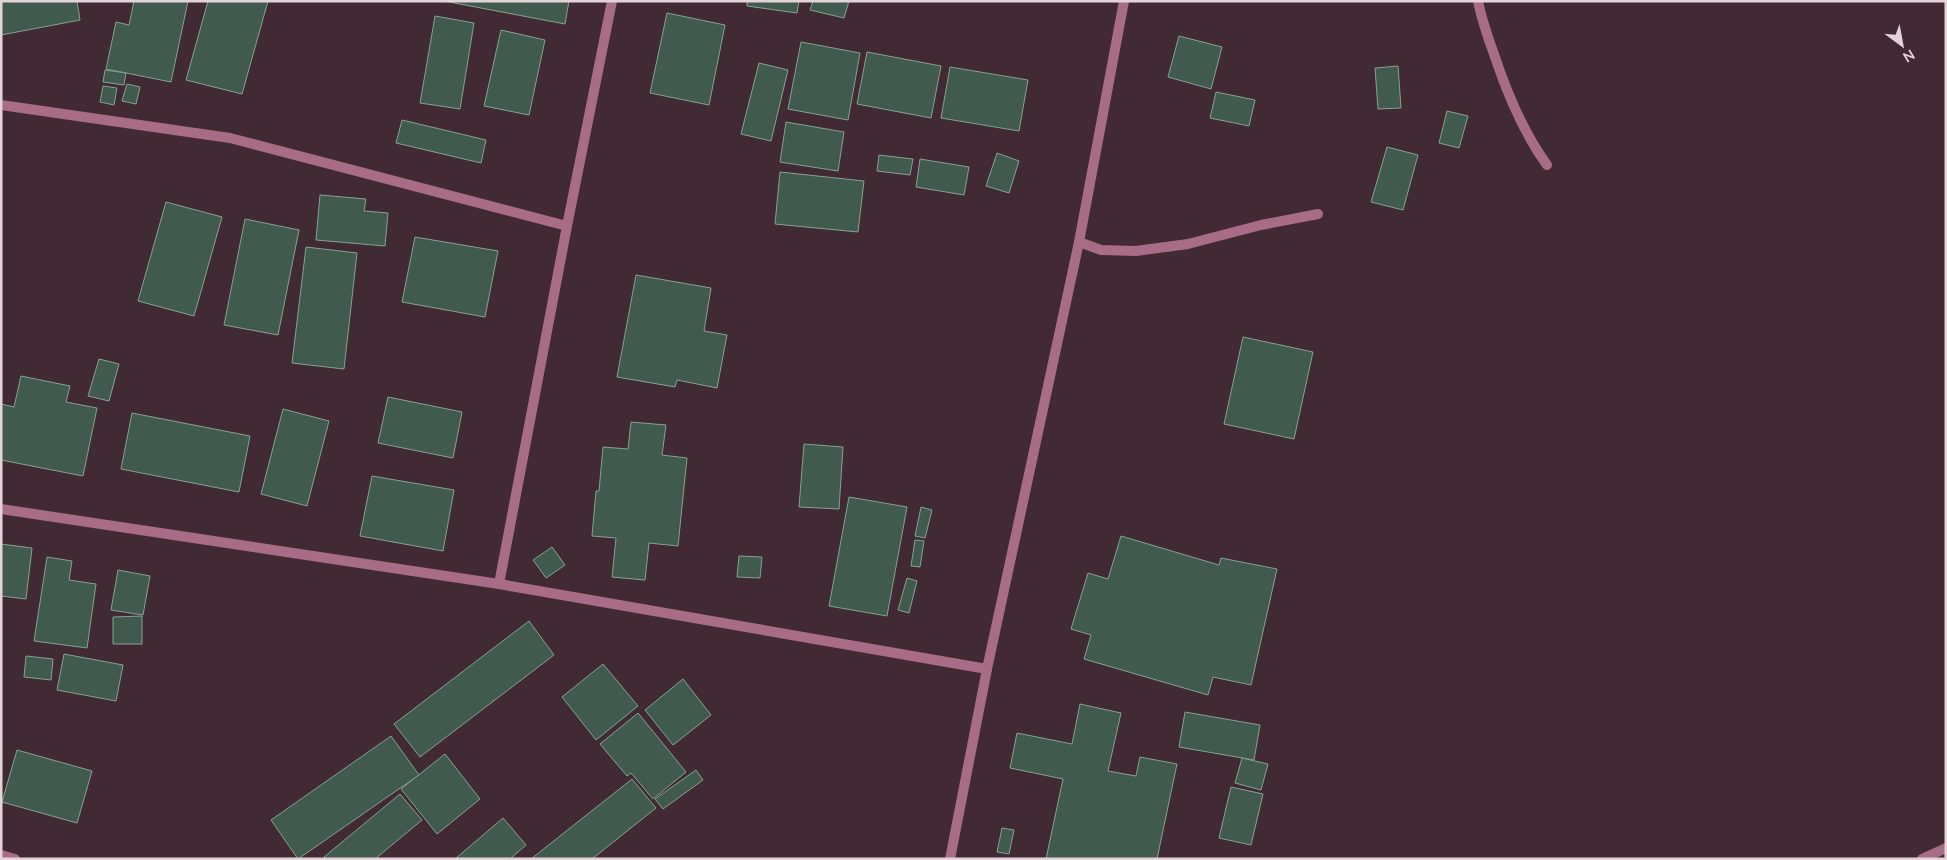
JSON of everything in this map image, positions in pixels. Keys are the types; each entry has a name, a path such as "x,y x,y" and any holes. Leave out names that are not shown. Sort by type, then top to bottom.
{"street":[{"path":"499,584 566,226 612,1"},
{"path":"950,859 987,669 1079,242 1124,1"},
{"path":"1478,1 1482,23 1508,95 1531,142 1547,165"},
{"path":"1,105 230,138 566,226"},
{"path":"1079,242 1101,250 1136,250 1188,244 1261,225 1318,214"},
{"path":"1,509 499,584 987,669"},
{"path":"1922,859 1946,848"},
{"path":"1,855 16,859"}],"building":[{"path":"1,1 77,1 80,20 1,35"},
{"path":"134,1 188,1 171,82 106,69 116,22 129,25"},
{"path":"208,1 268,1 242,94 186,80"},
{"path":"444,1 569,1 565,24"},
{"path":"747,1 799,1 797,13 747,6"},
{"path":"813,1 849,1 844,18 810,10"},
{"path":"667,13 725,25 709,105 650,93"},
{"path":"435,16 474,23 460,109 420,103"},
{"path":"501,30 545,40 529,115 484,106"},
{"path":"1179,36 1222,47 1211,89 1168,77"},
{"path":"801,42 860,53 848,120 788,109"},
{"path":"867,52 941,66 931,118 857,104"},
{"path":"759,63 788,70 771,141 741,134"},
{"path":"1398,66 1401,108 1378,109 1375,68"},
{"path":"950,67 1028,80 1019,131 941,118"},
{"path":"105,70 126,73 124,85 103,82"},
{"path":"127,84 140,87 136,104 122,101"},
{"path":"103,86 117,88 114,105 100,102"},
{"path":"1216,92 1255,100 1249,126 1210,118"},
{"path":"1447,111 1468,116 1459,148 1439,143"},
{"path":"402,120 486,140 481,163 396,143"},
{"path":"786,122 844,132 838,171 780,162"},
{"path":"1387,147 1418,155 1403,210 1371,202"},
{"path":"997,153 1019,161 1009,193 986,186"},
{"path":"879,155 913,159 910,175 877,171"},
{"path":"920,159 969,167 964,195 916,187"},
{"path":"780,172 864,181 858,232 775,224"},
{"path":"320,195 366,199 364,211 388,213 385,246 316,240"},
{"path":"166,202 222,217 194,316 138,301"},
{"path":"245,219 299,230 278,335 224,325"},
{"path":"415,237 498,251 485,317 402,302"},
{"path":"306,247 357,253 344,369 292,363"},
{"path":"636,275 711,288 704,331 727,335 717,388 677,380 675,387 617,377"},
{"path":"1243,337 1313,352 1294,439 1224,424"},
{"path":"99,359 119,364 109,401 88,396"},
{"path":"21,376 70,386 66,402 97,408 83,476 1,460 1,404 14,407"},
{"path":"388,397 462,412 453,458 378,443"},
{"path":"283,409 329,421 307,506 261,494"},
{"path":"132,413 250,436 239,492 121,469"},
{"path":"631,422 666,425 662,455 687,458 678,546 649,543 645,580 612,577 616,538 592,536 596,491 599,491 603,447 628,449"},
{"path":"804,444 843,447 839,509 799,507"},
{"path":"372,476 454,490 443,551 360,536"},
{"path":"849,497 907,507 887,616 829,606"},
{"path":"921,507 932,510 925,538 915,536"},
{"path":"1121,536 1219,565 1221,558 1277,569 1251,685 1213,677 1208,695 1084,659 1091,635 1071,629 1088,573 1108,579"},
{"path":"915,540 924,541 920,567 911,566"},
{"path":"1,544 32,548 26,599 1,596"},
{"path":"552,547 565,565 546,578 533,560"},
{"path":"739,556 762,557 760,578 737,577"},
{"path":"47,557 72,561 69,580 96,584 87,648 34,641"},
{"path":"118,570 150,576 143,615 111,610"},
{"path":"907,578 917,581 909,613 898,610"},
{"path":"142,616 142,644 113,644 113,617"},
{"path":"529,621 554,655 420,757 394,724"},
{"path":"64,654 123,665 116,701 57,690"},
{"path":"26,656 53,659 51,680 24,677"},
{"path":"603,664 638,706 596,740 562,697"},
{"path":"683,679 711,715 673,745 645,710"},
{"path":"1080,704 1121,713 1108,771 1136,776 1140,757 1177,764 1157,859 1046,859 1063,779 1010,768 1017,733 1072,744"},
{"path":"1185,712 1260,725 1254,760 1179,747"},
{"path":"638,713 686,772 653,799 631,773 627,776 600,744"},
{"path":"391,736 419,775 298,859 271,820"},
{"path":"17,750 92,771 77,823 2,802"},
{"path":"445,754 480,799 437,834 401,789"},
{"path":"1242,758 1268,764 1261,790 1235,783"},
{"path":"696,770 703,780 663,809 655,799"},
{"path":"632,779 656,808 592,859 531,859"},
{"path":"1231,787 1263,794 1251,845 1219,838"},
{"path":"400,794 422,820 375,859 326,859 324,857"},
{"path":"503,818 526,845 510,859 455,859"},
{"path":"1002,828 1014,830 1009,854 997,852"}]}
